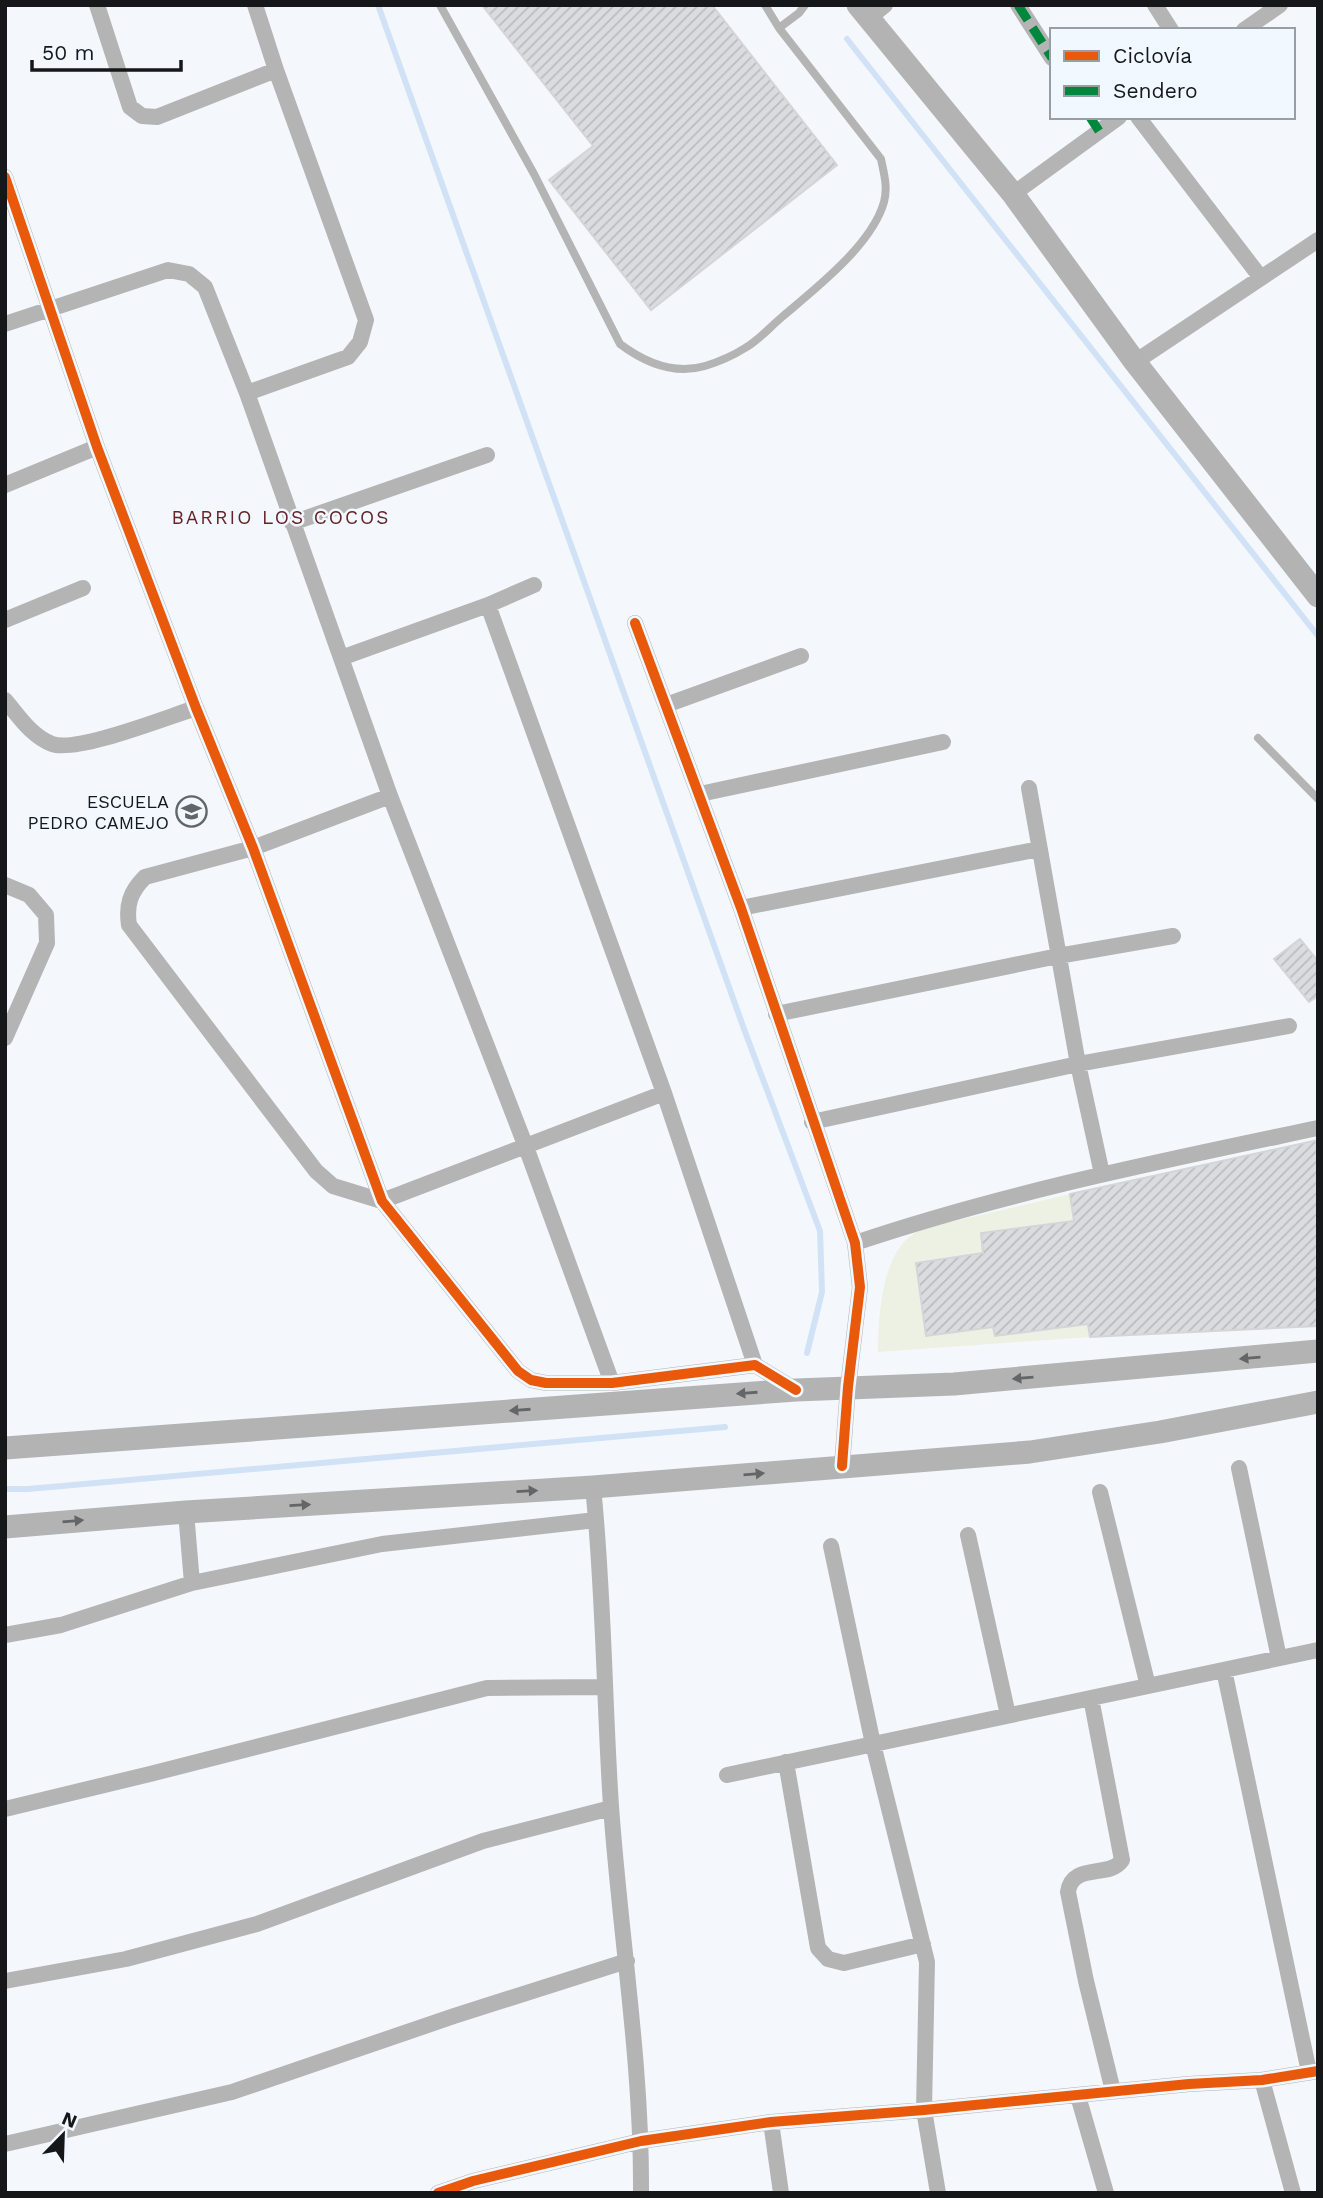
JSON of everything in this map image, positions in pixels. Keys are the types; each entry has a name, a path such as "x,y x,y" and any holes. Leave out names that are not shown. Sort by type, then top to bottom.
{"main road":[{"path":"871,9 1013,194 1135,362 1318,596"},
{"path":"5,1448 796,1390 954,1384 1318,1351"},
{"path":"5,1527 186,1512 593,1487 1030,1452 1160,1432 1318,1402"}],"street":[{"path":"97,5 130,107 142,116 157,117 276,70"},
{"path":"247,393 348,357 360,342 366,320 276,70 256,5"},
{"path":"1018,5 1050,55"},
{"path":"1155,5 1170,28"},
{"path":"1247,28 1280,5"},
{"path":"1091,119 1099,131"},
{"path":"1013,194 1116,119"},
{"path":"1140,119 1261,278"},
{"path":"5,177 97,447 196,708 253,848 382,1201 518,1371 531,1380 545,1383 612,1383 755,1364"},
{"path":"1135,362 1318,240"},
{"path":"5,324 168,270 189,274 205,287 247,393 390,796 526,1147 612,1383"},
{"path":"5,485 97,447"},
{"path":"292,523 487,454"},
{"path":"341,658 488,605 534,585"},
{"path":"5,621 83,588"},
{"path":"488,605 664,1093 755,1364 796,1390"},
{"path":"635,623 741,908 855,1243 860,1287 842,1466"},
{"path":"666,705 801,656"},
{"path":"5,700 34,735 54,745 75,746 196,708"},
{"path":"700,794 943,742"},
{"path":"1029,788 1077,1064 1102,1174"},
{"path":"390,796 253,848 145,877 130,897 127,910 129,925 316,1171 333,1186 382,1201 664,1093"},
{"path":"741,908 1039,849"},
{"path":"5,885 29,895 46,915 47,943 5,1038"},
{"path":"776,1014 1058,956 1173,936"},
{"path":"812,1122 1077,1064 1289,1026"},
{"path":"855,1243 904,1227 1102,1174 1318,1128"},
{"path":"1239,1468 1279,1658"},
{"path":"593,1487 611,1808 642,2141 641,2193"},
{"path":"1100,1492 1148,1686"},
{"path":"186,1512 192,1583"},
{"path":"5,1635 61,1625 192,1583 382,1544 596,1520"},
{"path":"968,1535 1008,1715"},
{"path":"831,1546 873,1744 927,1962 924,2110 938,2193"},
{"path":"727,1775 1318,1650"},
{"path":"438,2193 473,2181 642,2141 771,2122 1262,2080 1313,2072 1224,1670"},
{"path":"5,1809 487,1688 604,1686"},
{"path":"1091,1698 1122,1860 1114,1867 1077,1875 1069,1886 1068,1904 1113,2091"},
{"path":"786,1762 818,1948 828,1959 844,1963 923,1944"},
{"path":"5,1981 126,1959 257,1924 483,1841 611,1808"},
{"path":"5,2144 232,2092 454,2016 627,1961"},
{"path":"1262,2080 1293,2193"},
{"path":"1078,2096 1105,2193"},
{"path":"771,2122 781,2193"}],"lane":[{"path":"440,5 534,174 620,344 640,359 659,366 683,368 704,366 746,348 838,270 874,223 884,202 886,183 881,159 765,5"},
{"path":"779,27 799,13 805,5"},
{"path":"1258,738 1318,799"}],"shaded area":[{"path":"1070,1194 1090,1337 878,1352 882,1295 890,1266 908,1238 921,1229"}],"building":[{"path":"482,5 712,5 837,165 651,310 549,180 593,146"},
{"path":"1300,939 1318,961 1318,996 1309,1002 1274,959"},
{"path":"1318,1140 1318,1326 1090,1337 1088,1324 995,1336 993,1327 926,1336 916,1263 983,1253 981,1233 1074,1221 1070,1194"}],"waterway":[{"path":"378,5 744,1029 820,1231 822,1292 807,1353"},
{"path":"847,39 1318,636"},
{"path":"5,1489 725,1427"}],"marked path":[{"path":"1018,5 1050,55"},
{"path":"1091,119 1099,131"}],"cycle path":[{"path":"5,177 97,447 196,708 253,848 382,1201 518,1371 531,1380 546,1383 612,1383 755,1365 796,1390"},
{"path":"635,623 741,908 855,1243 860,1287 842,1466"},
{"path":"438,2193 473,2181 641,2141 771,2122 1189,2084 1262,2080 1318,2071"}],"place":[{"name":"ESCUELA PEDRO CAMEJO","path":"192,812"}],"district":[{"name":"BARRIO LOS COCOS","path":"281,517"}]}
